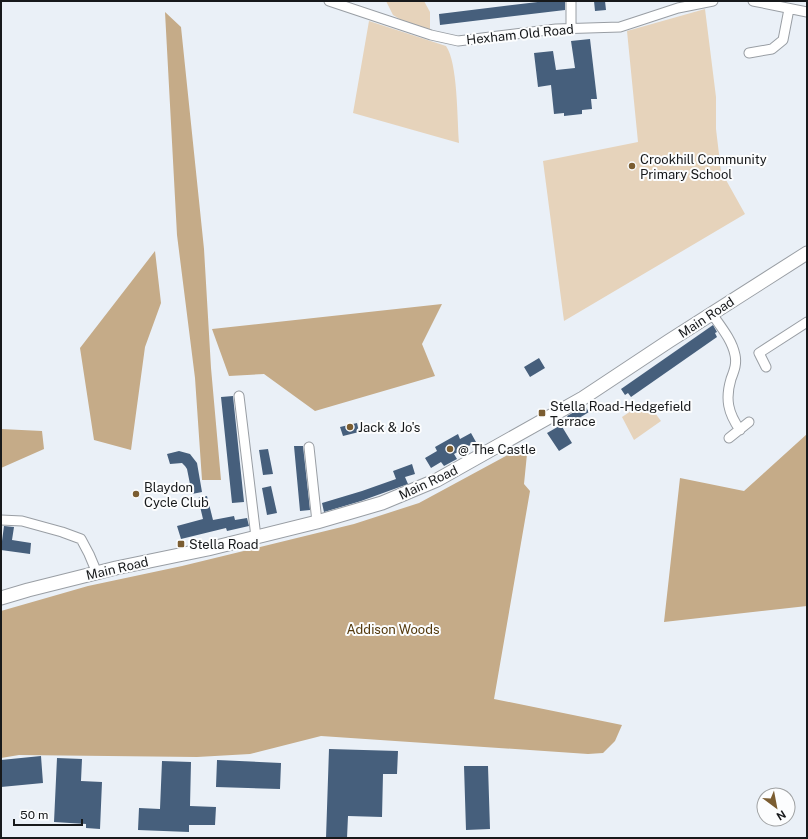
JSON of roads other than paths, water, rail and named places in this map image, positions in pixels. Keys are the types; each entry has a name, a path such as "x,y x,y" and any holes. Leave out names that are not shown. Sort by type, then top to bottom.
{"main road":[{"name":"Main Road","path":"1,598 97,572 317,522 382,503 437,480 583,398 807,253"}],"street":[{"name":"Hexham Old Road","path":"330,1 431,35 458,41 556,29 620,27 675,4 713,1"},
{"path":"571,1 571,29"},
{"path":"753,1 807,12"},
{"path":"750,53 772,49 782,40 789,9"},
{"path":"712,314 733,346 736,356 736,366 729,388 728,402 729,411 740,430"},
{"path":"766,367 759,353 807,322"},
{"path":"239,396 256,537"},
{"path":"729,438 749,422"},
{"path":"310,447 317,522"},
{"path":"1,520 22,521 81,539 97,572"}],"place":[{"name":"Crookhill Community Primary School","path":"632,166"},
{"name":"Stella Road-Hedgefield Terrace","path":"542,413"},
{"name":"Jack & Jo's","path":"350,427"},
{"name":"@ The Castle","path":"450,449"},
{"name":"Blaydon Cycle Club","path":"136,494"},
{"name":"Stella Road","path":"181,544"}],"park label":[{"name":"Addison Woods","path":"393,629"}]}
